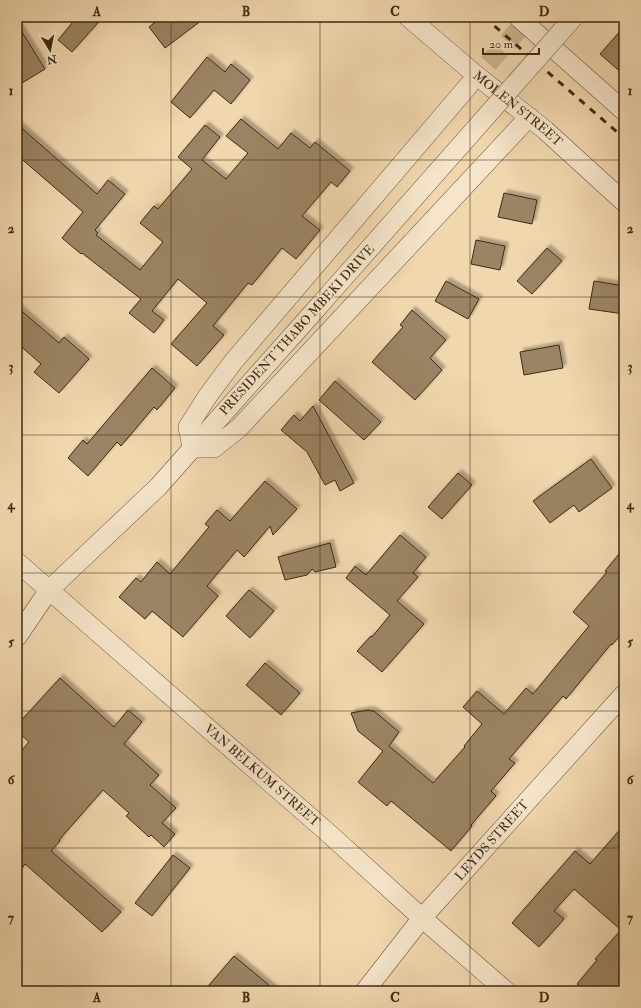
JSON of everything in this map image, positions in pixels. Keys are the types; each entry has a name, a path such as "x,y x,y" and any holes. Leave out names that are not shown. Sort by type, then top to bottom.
{"street":[{"name":"MOLEN STREET","path":"408,17 545,130 624,202"},
{"path":"518,17 624,111"},
{"name":"PRESIDENT THABO MBEKI DRIVE","path":"17,637 49,590 158,487 574,17"},
{"path":"469,85 233,362 207,397 188,427 192,448 214,448 239,428 528,117"},
{"name":"VAN BELKUM STREET","path":"17,562 320,826 506,991"},
{"name":"LEYDS STREET","path":"365,991 422,918 624,694"}],"building":[{"path":"77,17 103,17 72,52 58,40"},
{"path":"162,17 206,17 165,48 149,27"},
{"path":"17,24 45,69 22,83 17,75"},
{"path":"624,27 624,75 600,54"},
{"path":"207,57 225,72 231,64 250,80 231,104 214,90 190,118 171,102"},
{"path":"241,119 278,149 291,133 310,148 315,142 350,171 337,187 331,182 302,216 320,230 296,259 282,248 252,285 248,283 213,326 224,335 197,366 171,344 207,303 178,279 152,311 164,320 154,333 129,313 141,299 62,238 83,212 17,155 17,124 97,194 108,180 125,194 95,230 98,233 96,235 140,270 163,242 140,223 154,206 158,209 192,169 178,157 205,125 220,137 202,160 226,179 248,153 226,136"},
{"path":"504,193 537,200 532,224 498,217"},
{"path":"476,240 505,246 500,270 471,264"},
{"path":"547,248 562,261 532,294 517,281"},
{"path":"446,281 479,299 468,319 435,301"},
{"path":"594,281 624,286 624,314 589,309"},
{"path":"17,307 59,343 64,337 89,359 59,393 34,372 41,364 17,343"},
{"path":"412,310 446,340 430,358 442,370 415,400 372,362 403,327 400,325"},
{"path":"559,345 563,368 524,375 520,352"},
{"path":"152,368 175,388 157,410 154,407 121,446 117,442 88,476 68,458 83,440 87,444"},
{"path":"335,381 381,422 364,440 319,400"},
{"path":"313,406 354,483 340,491 335,480 325,485 307,452 281,430 294,415 300,421"},
{"path":"591,459 612,488 579,512 574,505 550,523 533,501"},
{"path":"458,473 472,485 442,519 428,507"},
{"path":"265,481 297,509 273,535 270,526 244,557 237,550 207,586 218,596 183,637 152,611 145,619 119,597 136,578 141,582 157,562 170,574 209,527 205,524 217,510 230,521"},
{"path":"400,535 426,557 413,573 418,577 397,601 424,624 382,672 357,651 371,636 372,637 390,615 346,578 355,566 366,575"},
{"path":"330,543 336,567 315,572 312,569 307,575 285,580 278,557"},
{"path":"624,548 624,631 612,645 611,644 566,699 563,696 509,759 515,763 491,791 496,796 451,851 391,801 387,806 358,782 383,751 358,731 351,713 368,710 374,711 399,732 389,746 433,783 465,747 464,746 482,724 463,707 477,691 504,714 526,688 533,694 589,626 573,612 607,572 605,571"},
{"path":"249,590 274,611 250,638 226,616"},
{"path":"265,663 300,693 281,715 246,685"},
{"path":"60,678 114,727 128,710 142,722 124,744 159,775 150,785 176,808 162,823 175,834 164,847 151,835 149,837 126,816 129,813 103,790 51,851 121,912 102,932 25,864 17,874 17,756 29,742 17,731 17,725"},
{"path":"624,825 624,991 585,991 577,984 597,960 595,959 621,930 574,889 554,911 564,919 539,947 512,923 575,851 590,864"},
{"path":"173,855 190,868 152,916 135,903"},
{"path":"234,956 276,991 204,991"}],"tunnel":[{"path":"469,85 530,17"}],"railway":[{"path":"484,17 624,138"}]}
